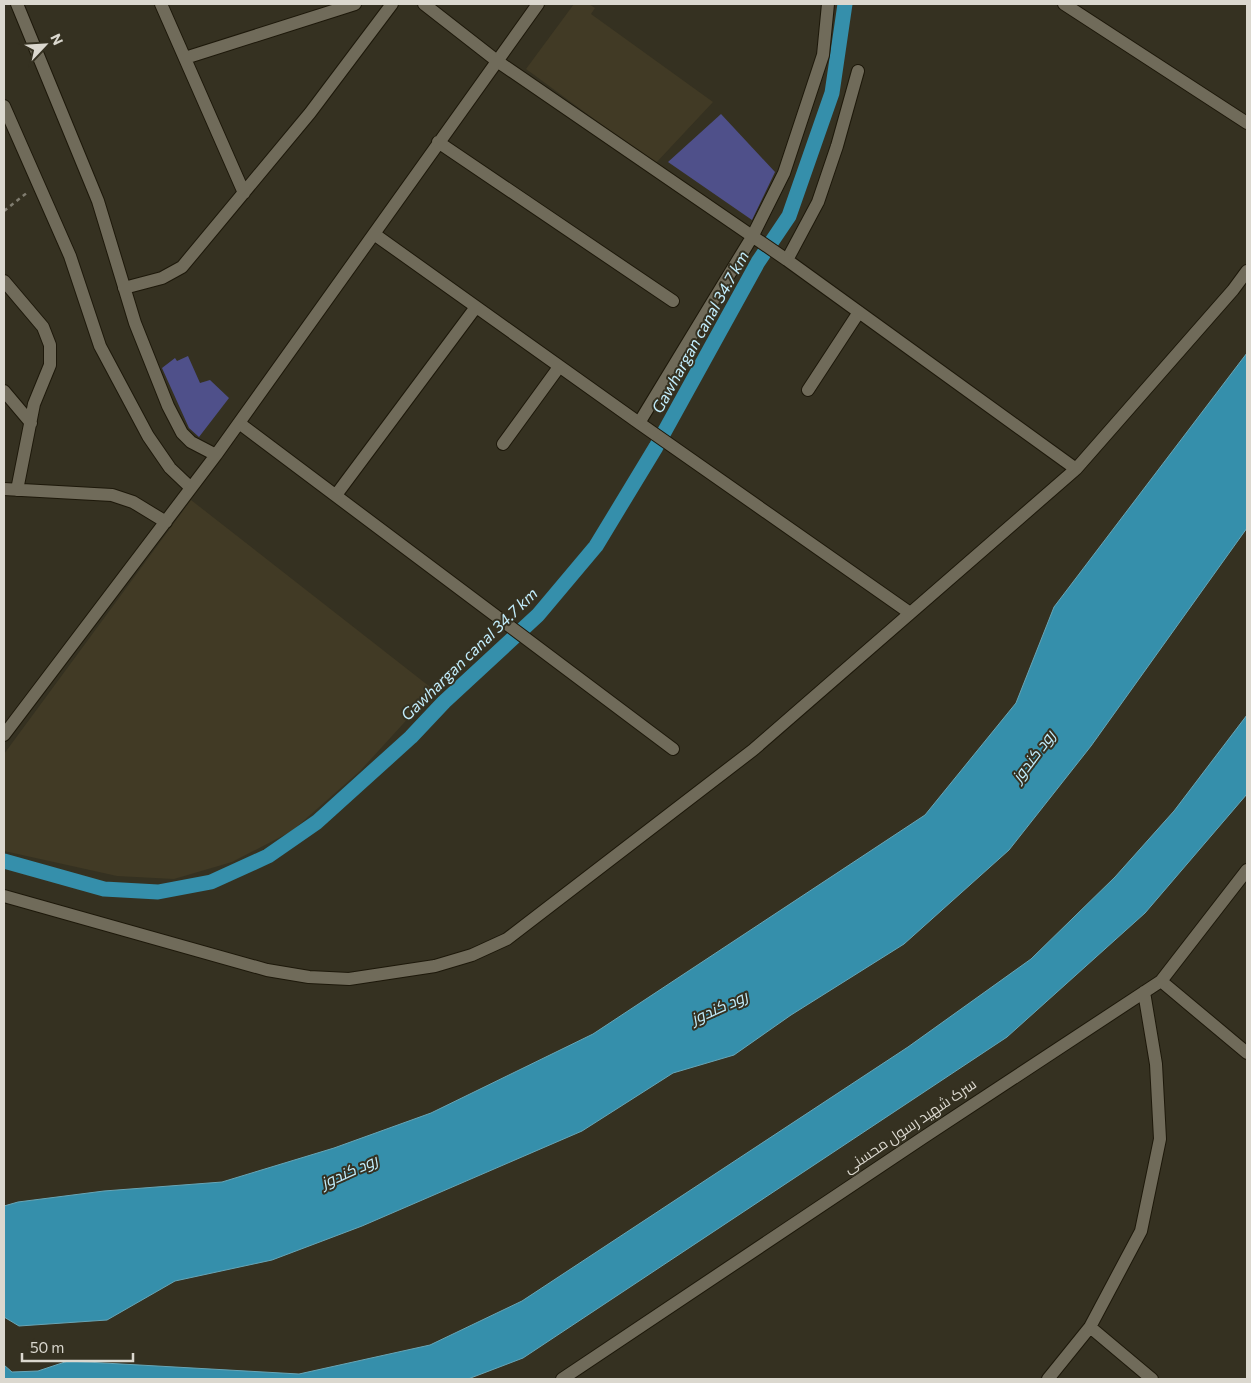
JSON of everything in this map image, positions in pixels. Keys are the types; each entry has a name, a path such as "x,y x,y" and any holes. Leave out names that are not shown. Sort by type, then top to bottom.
{"street":[{"path":"16,4 98,201 134,323 168,406 182,433 191,442 216,455"},
{"path":"161,4 244,193"},
{"path":"185,58 355,4"},
{"path":"124,288 162,278 182,267 310,113 392,4"},
{"path":"424,4 497,61 787,260 1076,470"},
{"path":"4,735 216,455 538,4"},
{"path":"639,423 752,237 784,173 823,55 828,4"},
{"path":"1064,4 1247,122"},
{"path":"787,260 818,202 837,146 858,71"},
{"path":"4,106 70,256 100,346 148,436 170,468 191,488"},
{"path":"438,142 673,301"},
{"path":"374,234 687,458 910,613"},
{"path":"4,896 267,970 309,977 349,979 435,966 472,955 507,939 753,750 1076,470 1234,290 1247,271"},
{"path":"4,281 43,327 50,345 50,365 34,404 31,422 10,490 112,495 132,502 166,522"},
{"path":"336,495 476,307"},
{"path":"808,390 859,312"},
{"path":"503,444 560,367"},
{"path":"4,391 31,422"},
{"path":"239,423 673,749"},
{"name":"سرک شهید رسول محسنی","path":"562,1379 924,1136 1162,981 1247,870"},
{"path":"1162,981 1247,1053"},
{"path":"1048,1379 1090,1326 1141,1231 1160,1139 1156,1064 1144,992"},
{"path":"1090,1326 1152,1379"}],"path":[{"path":"4,211 38,185"}],"shaded area":[{"path":"574,4 589,4 595,8 591,14 713,102 655,164 526,69"},
{"path":"191,500 434,690 360,771 292,831 232,862 174,879 117,876 4,851 4,754"}],"water":[{"name":"رود کندوز","path":"1247,353 1247,528 1091,746 1009,850 904,944 791,1015 734,1055 673,1073 582,1131 362,1226 272,1260 175,1281 107,1320 19,1326 4,1317 4,1206 18,1202 104,1191 222,1182 334,1148 431,1113 593,1034 925,815 1016,703 1054,607"},
{"path":"1247,715 1247,794 1145,913 1007,1037 523,1358 468,1379 4,1379 4,1365 12,1372 38,1371 68,1361 299,1374 430,1345 522,1301 908,1047 1031,959 1115,877 1174,811"}],"building":[{"path":"721,114 775,172 752,220 668,162"},
{"path":"188,356 200,383 210,380 229,398 199,437 189,428 162,368 175,358 177,361"}],"waterway":[{"name":"Gawhargan canal 34.7 km","path":"4,861 104,889 158,892 211,882 268,856 317,822 411,737 444,702 538,615 596,546 656,447 758,262 789,216 832,93 845,4"}]}
